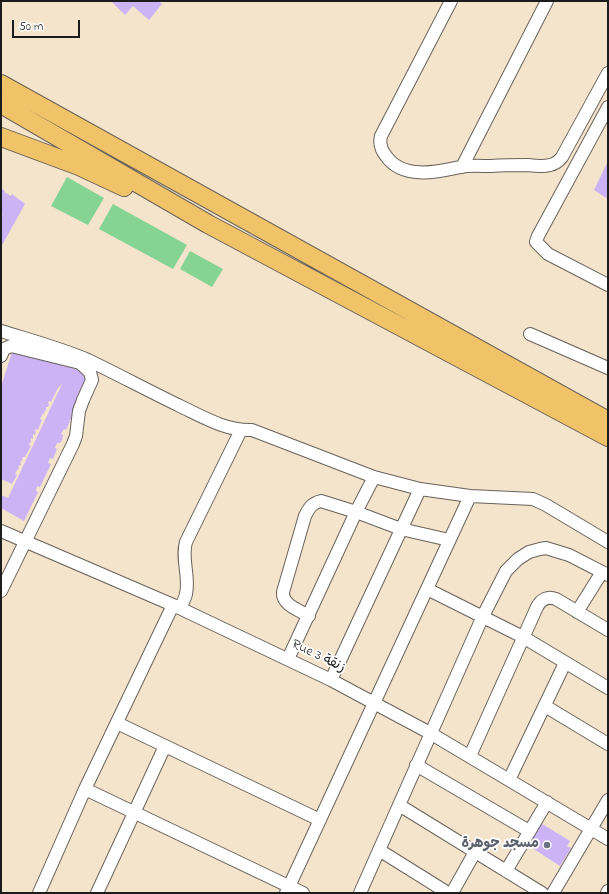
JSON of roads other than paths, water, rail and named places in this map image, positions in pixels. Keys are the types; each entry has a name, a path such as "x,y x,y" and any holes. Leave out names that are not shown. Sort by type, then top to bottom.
{"highway":[{"path":"1,76 168,176 575,411 608,437"},
{"path":"1,84 168,176"},
{"path":"1,104 208,224"},
{"path":"1,136 79,166 208,224 575,411 608,420"},
{"path":"575,411 608,444"}],"street":[{"path":"451,1 379,141 381,150 391,162 400,168 426,173 462,167 504,165 547,166 555,163 562,157 608,74"},
{"path":"462,167 547,1"},
{"path":"608,107 536,239 538,244 548,254 608,285"},
{"path":"1,331 41,343 87,360 198,415 230,428 252,430 374,477 420,489 470,496 533,500 546,505 608,542"},
{"path":"530,334 608,368"},
{"path":"1,356 4,349 11,346 80,363 88,369 92,375 92,380 78,411 76,436 73,444 1,591"},
{"path":"39,893 116,723 176,607 186,595 187,581 184,549 186,542 241,430"},
{"path":"288,659 356,512 374,477"},
{"path":"331,680 420,489"},
{"path":"287,890 470,496"},
{"path":"309,616 289,605 282,596 282,592 308,510 312,505 321,501 401,529 449,540"},
{"name":"Rue 3 زنقة","path":"1,531 176,607 331,680 430,733 608,839"},
{"path":"360,893 483,616 506,571 518,559 529,552 540,549 552,549 569,555 605,574 578,612"},
{"path":"427,589 524,637 608,688"},
{"path":"470,756 539,604 544,599 553,598 608,630"},
{"path":"509,780 565,662"},
{"path":"545,706 608,744"},
{"path":"116,723 320,820"},
{"path":"102,891 134,812 165,746"},
{"path":"416,765 529,831"},
{"path":"85,789 134,812 287,890 303,893"},
{"path":"553,893 608,800"},
{"path":"506,871 547,802"},
{"path":"399,805 542,893"},
{"path":"379,850 448,893"},
{"path":"452,893 475,852"}],"place":[{"name":"مسجد جوهرة","path":"547,845"}]}
